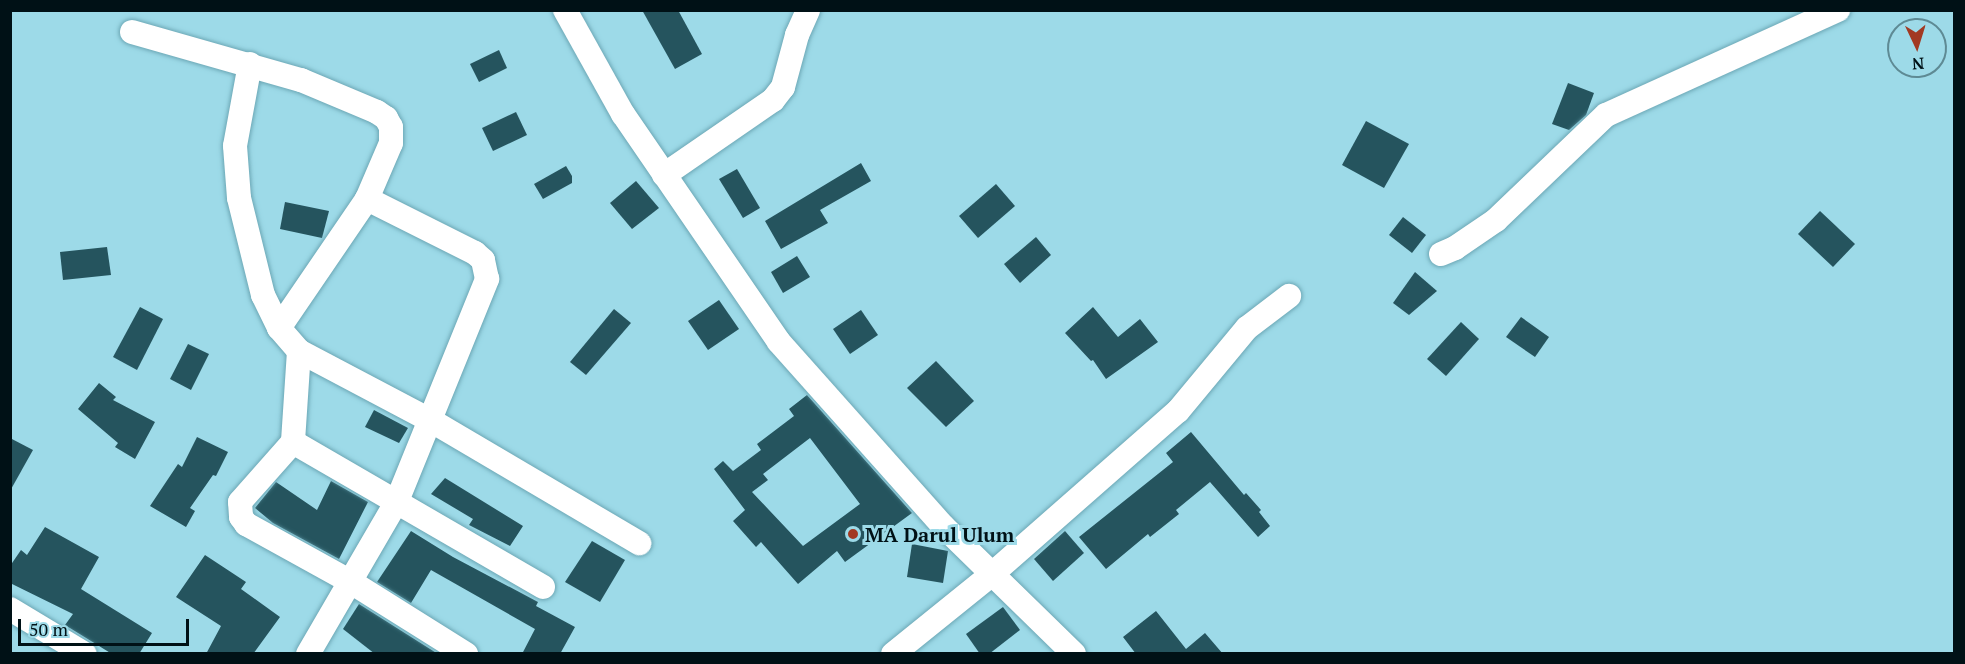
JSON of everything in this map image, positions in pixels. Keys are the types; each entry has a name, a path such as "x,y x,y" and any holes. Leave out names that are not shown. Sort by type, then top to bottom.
{"street":[{"path":"565,10 623,114 779,342 943,526 1074,654"},
{"path":"664,175 773,100 783,87 797,35 808,10"},
{"path":"1441,254 1455,248 1496,220 1606,114 1838,10"},
{"path":"132,32 301,80 386,118 391,127 391,143 367,199 279,328"},
{"path":"250,64 235,146 239,198 263,295 279,328 299,351 430,420 639,543"},
{"path":"308,654 397,501 487,279 487,268 475,253 367,199"},
{"path":"893,654 991,575 1178,411 1247,327 1289,296"},
{"path":"299,351 293,442 240,502 241,517 246,524 351,582 466,654"},
{"path":"293,442 543,587"},
{"path":"10,609 86,654"}],"building":[{"path":"642,10 678,10 702,54 675,69"},
{"path":"499,50 507,68 479,82 470,64"},
{"path":"1568,83 1594,93 1586,115 1569,130 1552,124"},
{"path":"516,112 527,135 493,151 482,128"},
{"path":"1366,121 1409,144 1384,188 1342,165"},
{"path":"861,163 871,181 820,210 828,223 781,249 765,221"},
{"path":"566,166 572,176 572,183 543,199 534,184"},
{"path":"737,169 760,208 743,218 719,179"},
{"path":"636,181 659,208 632,229 610,203"},
{"path":"996,184 1015,206 978,238 959,216"},
{"path":"285,202 329,211 322,238 280,229"},
{"path":"1820,211 1855,244 1833,267 1798,234"},
{"path":"1403,217 1426,235 1412,253 1389,235"},
{"path":"1036,237 1051,255 1020,283 1004,264"},
{"path":"107,247 111,275 63,280 60,252"},
{"path":"797,256 810,277 783,293 771,272"},
{"path":"1415,272 1437,291 1409,315 1393,303"},
{"path":"719,300 739,329 708,350 688,321"},
{"path":"140,307 163,319 137,370 113,357"},
{"path":"1093,307 1118,337 1140,319 1158,342 1106,379 1093,360 1091,361 1065,333"},
{"path":"614,309 631,323 586,375 570,362"},
{"path":"861,310 878,335 850,354 833,329"},
{"path":"1521,317 1549,337 1535,357 1506,337"},
{"path":"1461,322 1479,339 1446,376 1427,359"},
{"path":"188,344 209,354 191,390 170,379"},
{"path":"936,361 974,401 946,427 907,388"},
{"path":"99,383 116,397 113,400 155,422 135,459 115,447 118,443 78,409"},
{"path":"807,395 912,513 845,562 837,551 798,584 761,542 756,547 733,521 745,510 714,469 723,461 733,471 761,450 757,444 794,416 789,409","holes":["810,438 860,504 803,546 752,492 768,480 763,474"]},
{"path":"374,410 408,428 399,443 365,427"},
{"path":"1191,432 1244,495 1246,493 1261,510 1259,512 1270,526 1258,537 1210,482 1176,510 1179,514 1150,537 1148,534 1106,569 1079,537 1173,462 1166,453"},
{"path":"197,437 228,452 216,476 213,475 190,508 195,511 186,527 150,506 178,464 182,467"},
{"path":"10,438 33,450 10,491"},
{"path":"445,478 523,526 510,546 469,525 473,519 431,494"},
{"path":"331,481 368,502 339,559 273,523 255,508 276,482 317,510"},
{"path":"45,527 99,557 81,589 152,633 139,654 112,654 65,625 73,614 10,583 10,566 21,550 27,555"},
{"path":"411,531 453,557 538,602 536,606 575,627 560,654 522,654 535,629 431,570 411,603 377,582"},
{"path":"1065,531 1084,553 1053,581 1034,559"},
{"path":"592,541 625,560 600,602 565,582"},
{"path":"912,544 948,551 943,583 907,577"},
{"path":"205,555 246,582 241,589 280,617 253,654 206,654 221,626 176,597"},
{"path":"359,604 438,654 375,654 343,629"},
{"path":"1003,607 1020,630 989,654 980,654 966,634"},
{"path":"1156,611 1186,649 1205,633 1223,654 1136,654 1123,637"}],"place":[{"name":"MA Darul Ulum","path":"853,534"}]}
